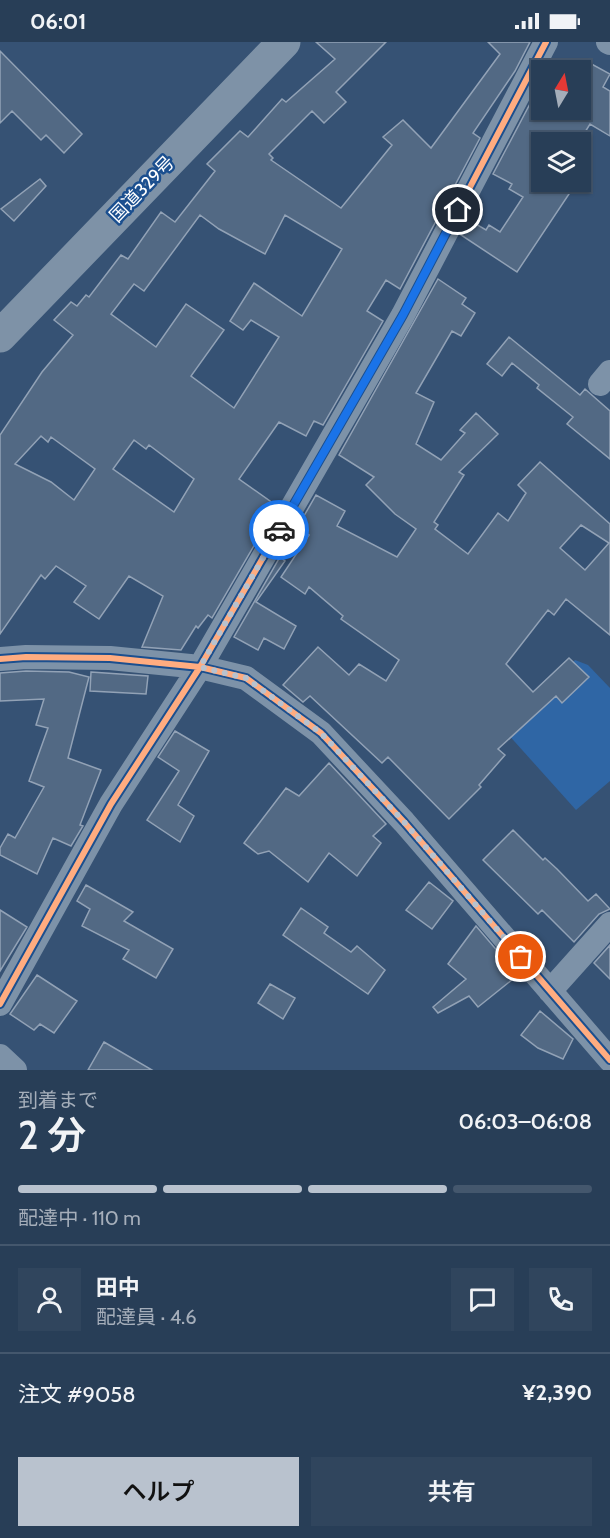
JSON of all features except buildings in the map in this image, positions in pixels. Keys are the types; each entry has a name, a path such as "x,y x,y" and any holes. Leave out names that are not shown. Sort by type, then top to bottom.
{"highway":[{"name":"国道329号","path":"0,336 284,42"}],"street":[{"path":"0,1004 111,804 200,667 403,315 546,42"},
{"path":"0,659 110,658 200,667 246,678 321,733 404,822 610,1060"},
{"path":"550,991 610,924"},
{"path":"0,1056 15,1070"}],"shaded area":[{"path":"575,660 588,665 610,688 610,781 576,810 506,732"}],"cycle path":[{"path":"0,1004 111,804 200,667 403,315 546,42"},
{"path":"0,659 110,658 200,667 246,678 321,733 404,822 610,1060"}],"way so far":[{"path":"279,530 200,667 246,678 321,733 404,822 521,957"}],"route":[{"path":"279,530 403,315 458,210"}]}
